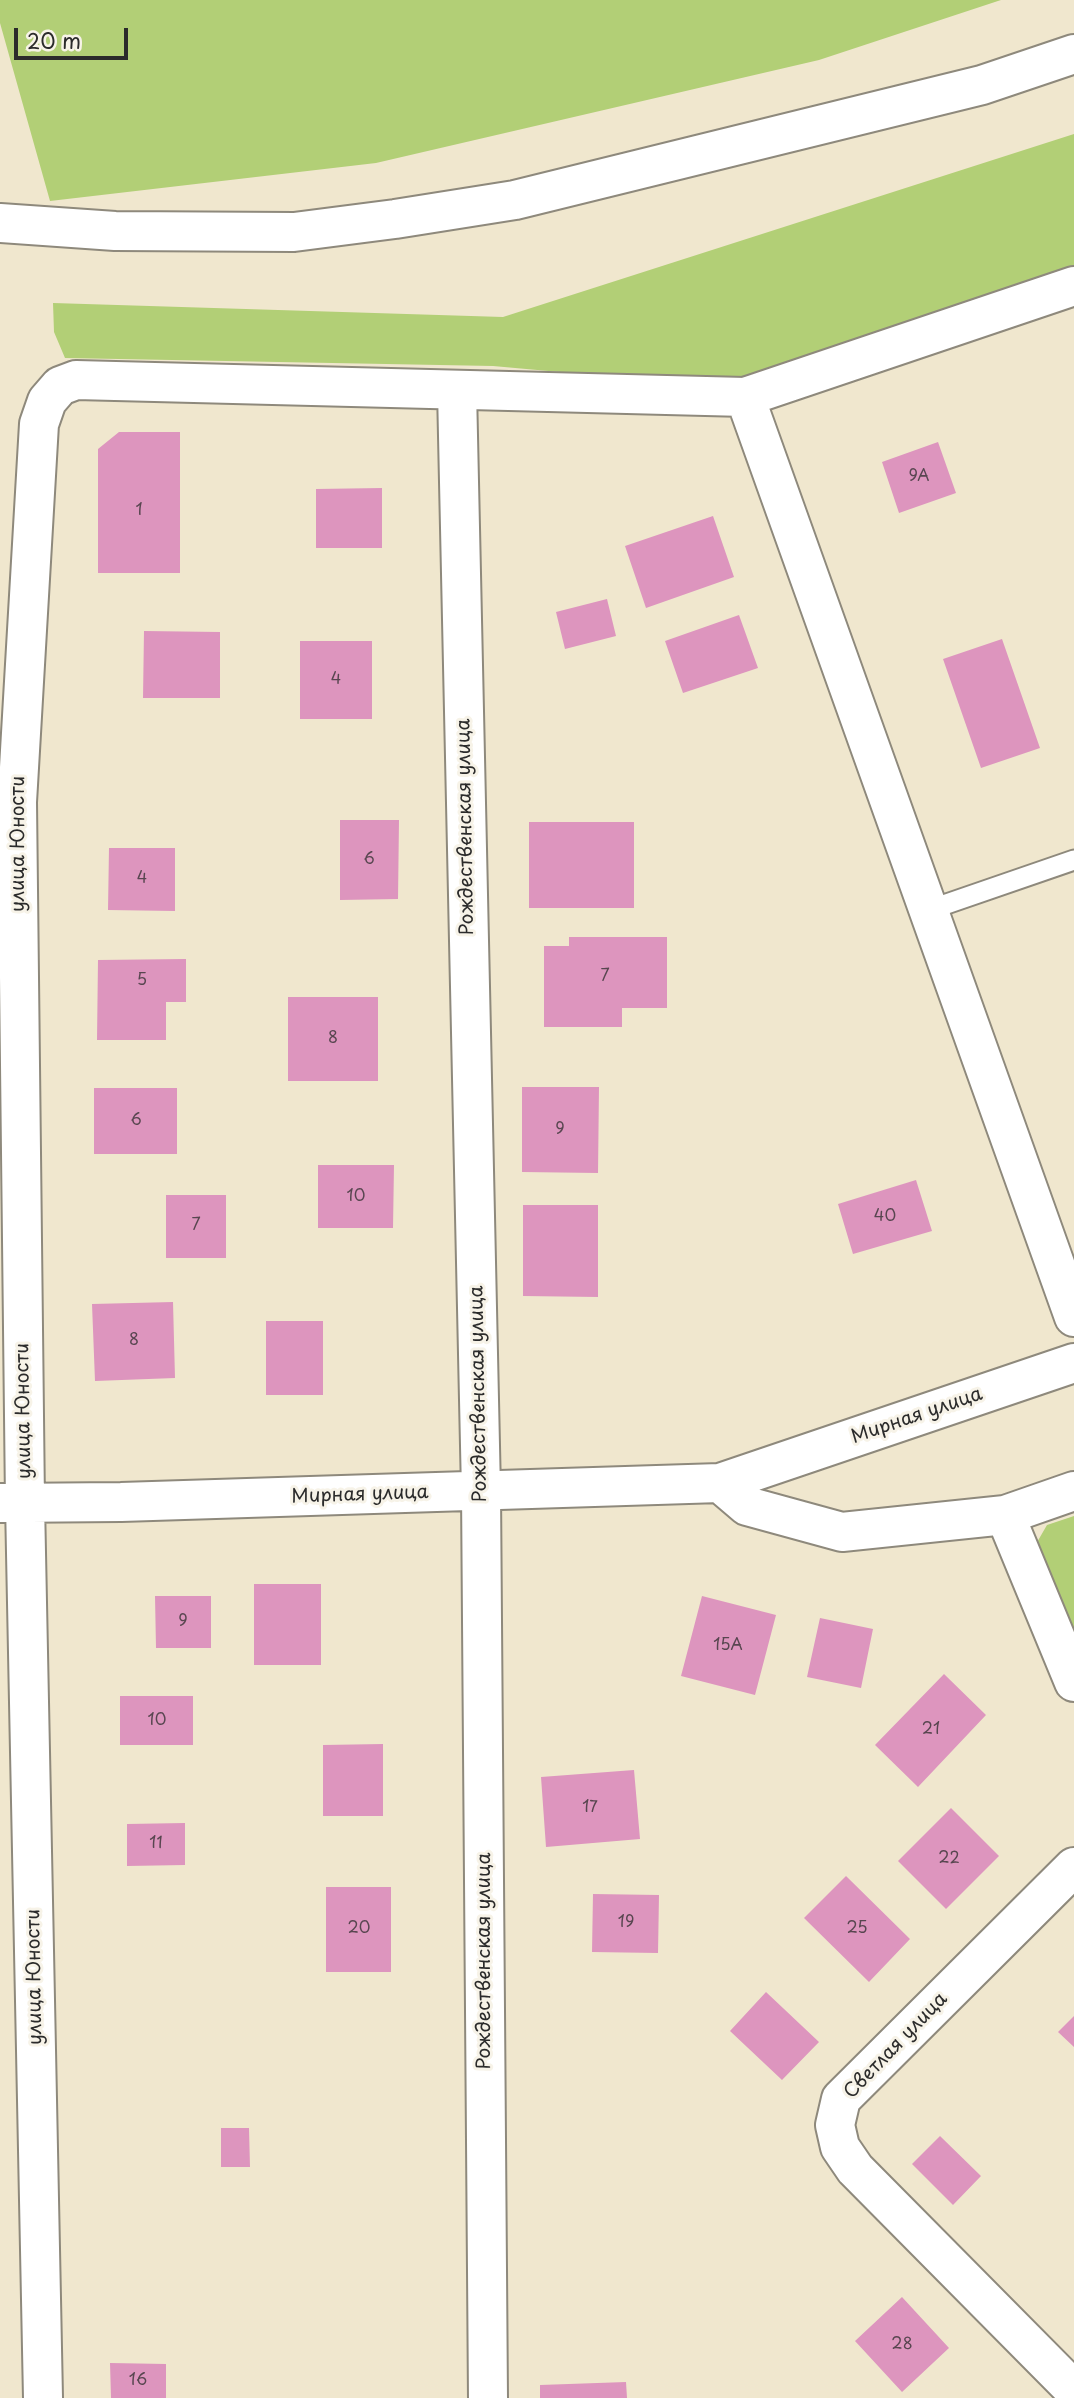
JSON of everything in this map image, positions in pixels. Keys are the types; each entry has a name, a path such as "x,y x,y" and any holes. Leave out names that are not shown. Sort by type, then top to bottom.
{"street":[{"path":"0,223 115,231 294,232 408,217 514,200 982,85 1074,54"},
{"path":"457,390 745,397 1074,286"},
{"name":"улица Юности","path":"43,2398 13,1503 17,802 39,424 47,401 60,386 76,380 457,390"},
{"name":"Рождественская улица","path":"457,390 481,1491 488,2398"},
{"path":"745,397 1074,1317"},
{"name":"Мирная улица","path":"13,1503 720,1483 1074,1363"},
{"path":"720,1483 747,1506 842,1532 1005,1515 1074,1492"},
{"path":"1005,1515 1074,1682"},
{"name":"Светлая улица","path":"1074,1867 842,2099 835,2124 840,2147 855,2169 1074,2390"}],"lane":[{"path":"929,910 1074,860"}],"green space":[{"path":"0,0 1001,0 819,60 376,163 50,201 0,23"},
{"path":"1074,134 1074,267 726,387 493,366 65,358 54,332 53,303 503,317"},
{"path":"1074,1516 1074,1630 1036,1544 1047,1525"}],"building":[{"path":"119,432 180,432 180,573 98,573 98,449"},
{"path":"938,442 956,493 899,513 882,462"},
{"path":"382,488 382,548 316,548 316,489"},
{"path":"713,516 734,577 646,608 625,546"},
{"path":"607,599 616,636 565,649 556,612"},
{"path":"739,615 758,668 683,693 665,641"},
{"path":"144,631 220,632 220,698 143,698"},
{"path":"1002,639 1040,748 981,768 943,659"},
{"path":"300,641 372,641 372,719 300,719"},
{"path":"340,820 399,820 398,899 340,900"},
{"path":"529,822 634,822 634,908 529,908"},
{"path":"109,848 175,848 175,911 108,910"},
{"path":"569,937 667,937 667,1008 622,1008 622,1027 544,1027 544,946 569,946"},
{"path":"186,959 186,1002 166,1002 166,1040 97,1040 98,960"},
{"path":"288,997 378,997 378,1081 288,1081"},
{"path":"522,1087 599,1087 598,1173 522,1172"},
{"path":"94,1088 177,1088 177,1154 94,1154"},
{"path":"318,1165 394,1165 393,1228 318,1228"},
{"path":"916,1180 932,1231 853,1254 838,1204"},
{"path":"166,1195 226,1195 226,1258 166,1258"},
{"path":"523,1205 598,1205 598,1297 523,1296"},
{"path":"173,1302 175,1378 95,1381 92,1304"},
{"path":"266,1321 323,1321 323,1395 266,1395"},
{"path":"254,1584 321,1584 321,1665 254,1665"},
{"path":"155,1596 211,1596 211,1648 156,1648"},
{"path":"702,1596 776,1615 755,1695 681,1676"},
{"path":"820,1618 873,1629 861,1688 807,1677"},
{"path":"944,1674 986,1715 918,1787 875,1745"},
{"path":"120,1696 193,1696 193,1745 120,1745"},
{"path":"383,1744 383,1816 323,1816 323,1745"},
{"path":"634,1770 640,1839 546,1847 541,1777"},
{"path":"951,1808 999,1856 946,1909 898,1861"},
{"path":"185,1823 185,1865 127,1866 127,1824"},
{"path":"846,1876 910,1939 869,1982 804,1918"},
{"path":"326,1887 391,1887 391,1972 326,1972"},
{"path":"593,1894 659,1895 658,1953 592,1952"},
{"path":"766,1992 819,2042 782,2080 730,2031"},
{"path":"1074,2016 1074,2047 1058,2032"},
{"path":"221,2128 249,2128 250,2167 221,2167"},
{"path":"940,2136 981,2176 953,2205 912,2164"},
{"path":"902,2297 949,2348 902,2392 855,2341"},
{"path":"110,2363 166,2364 166,2398 111,2398"},
{"path":"626,2382 627,2398 540,2398 540,2385"}]}
